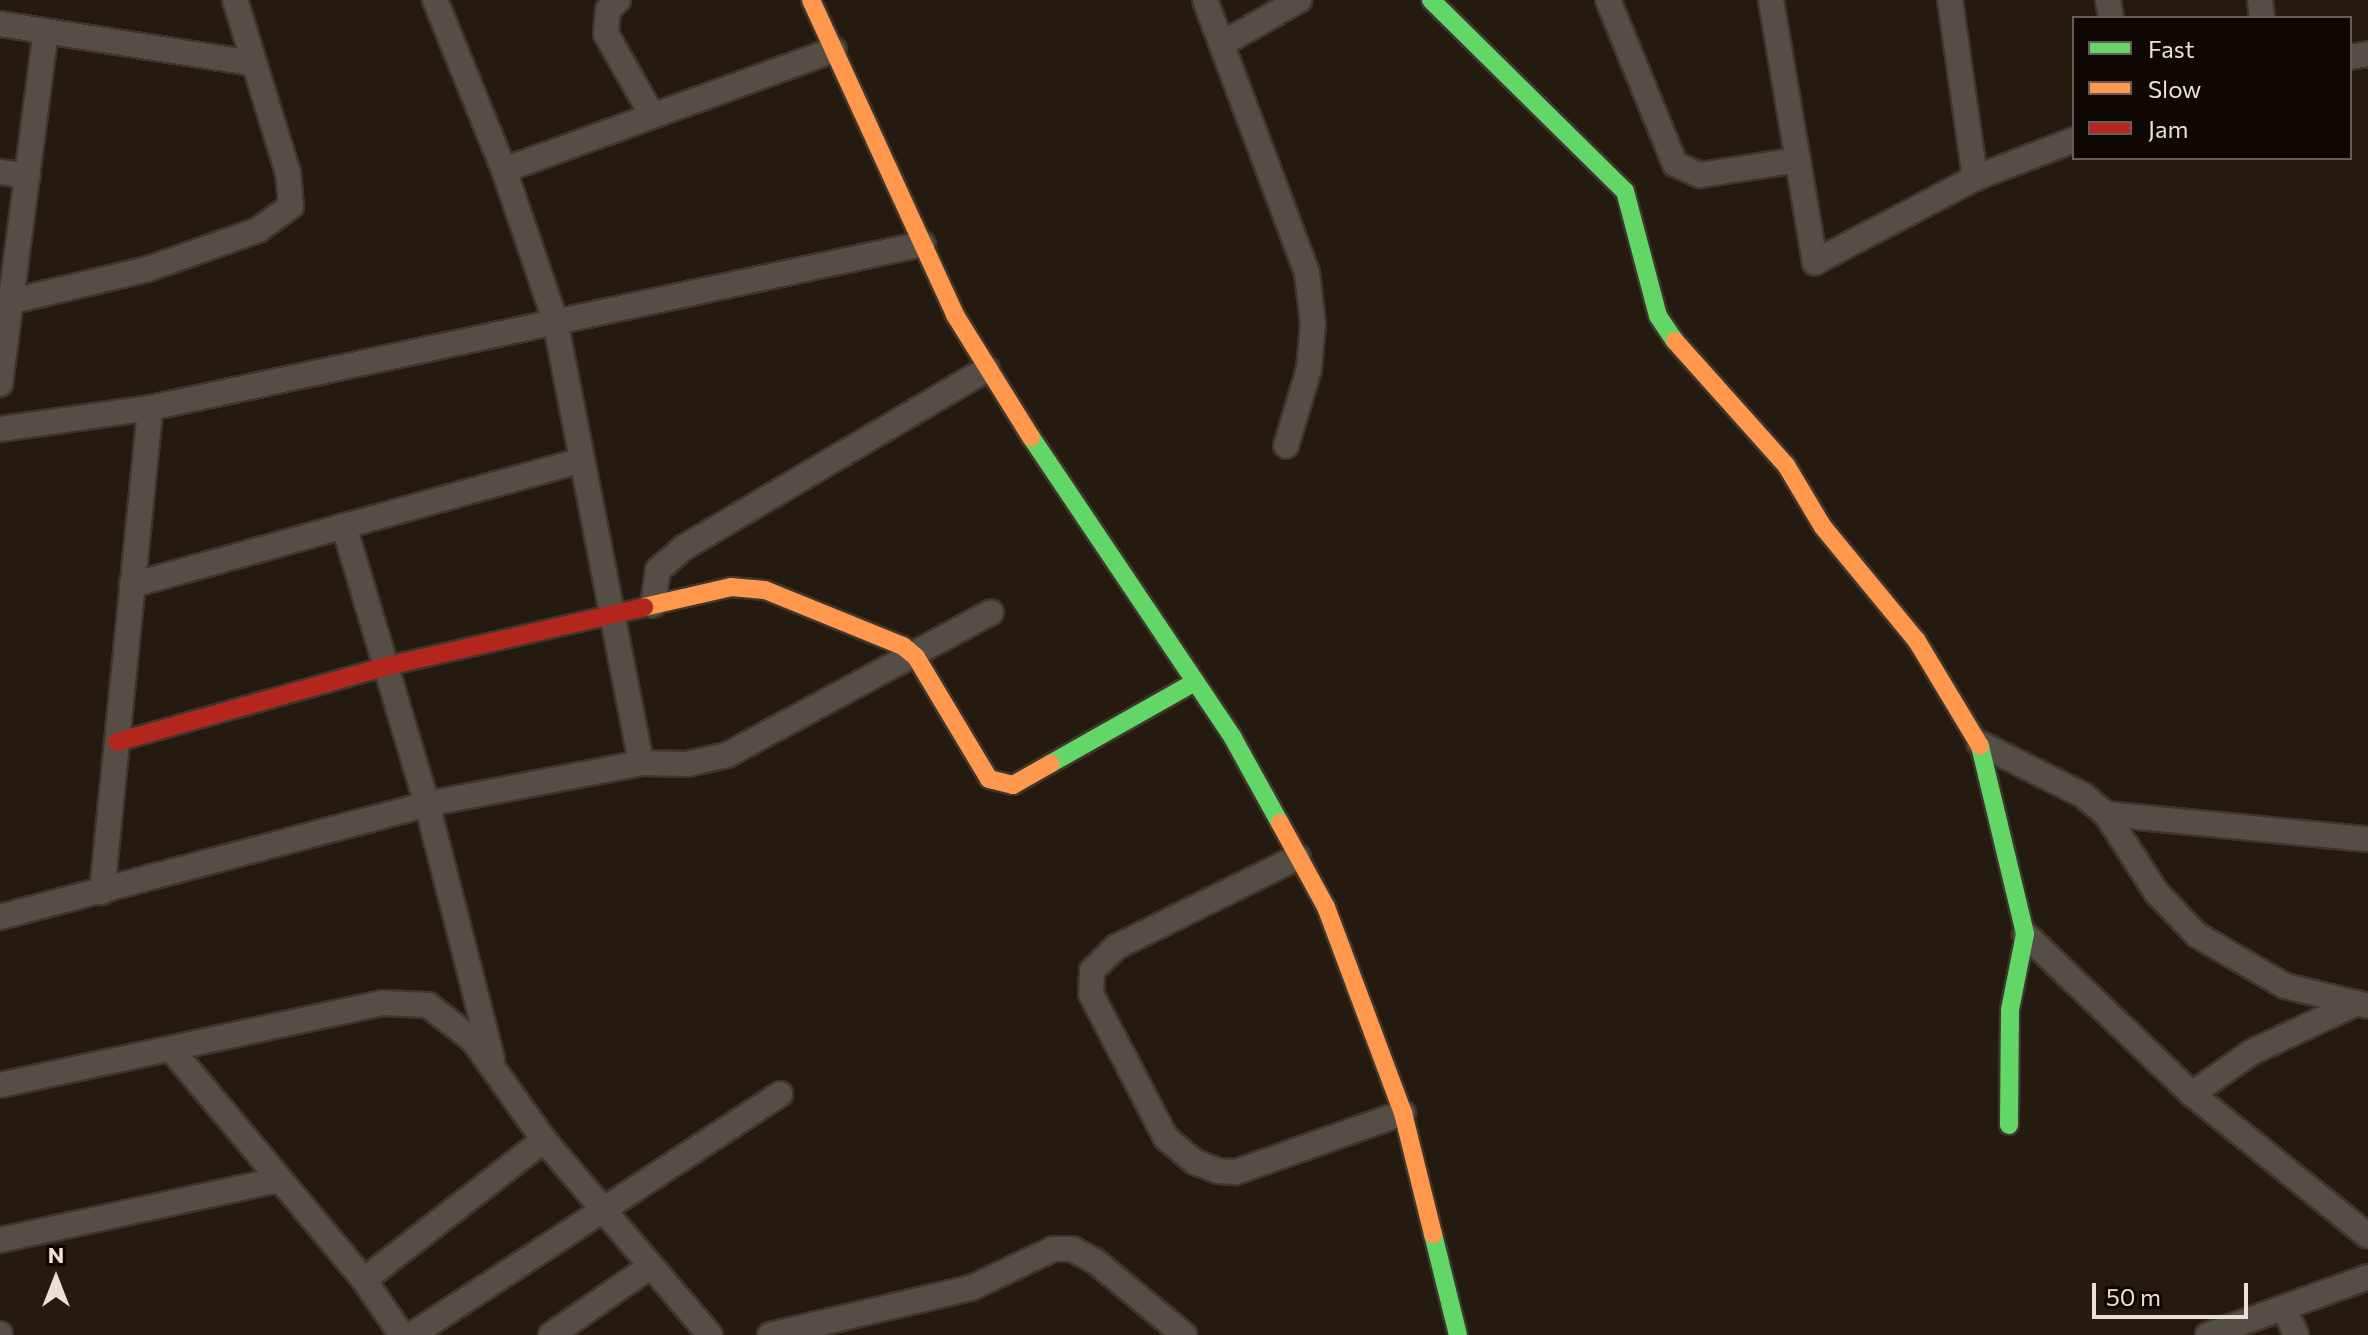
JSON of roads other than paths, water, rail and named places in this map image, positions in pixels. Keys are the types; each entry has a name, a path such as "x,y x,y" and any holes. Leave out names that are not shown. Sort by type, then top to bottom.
{"street":[{"path":"3,304 148,269 278,220 291,206 293,191 235,0"},
{"path":"435,0 504,170 555,320 579,461 641,763"},
{"path":"618,0 608,10 606,34 652,115"},
{"path":"811,0 923,244 987,369 1233,738 1351,963 1403,1113 1458,1335"},
{"path":"1205,0 1307,273 1313,324 1309,369 1286,446"},
{"path":"1222,44 1299,0"},
{"path":"1431,0 1625,191 1658,316 1682,351 1786,465 1823,527 1917,641 1979,743 2025,934 2010,1010 2009,1125"},
{"path":"1608,0 1675,164 1700,175 1798,160"},
{"path":"1771,0 1815,262 1975,178 2072,141"},
{"path":"1950,0 1975,178"},
{"path":"0,24 252,63"},
{"path":"0,384 3,304 28,176 46,32"},
{"path":"504,170 834,50"},
{"path":"0,172 28,176"},
{"path":"0,429 150,408 923,244"},
{"path":"653,605 658,570 683,548 987,369"},
{"path":"102,892 150,408"},
{"path":"132,585 579,461"},
{"path":"344,526 383,667 427,804 496,1075"},
{"path":"117,742 383,667 610,614 748,587 878,633 916,657 989,779 1000,785 1013,785 1195,682"},
{"path":"0,917 427,804 641,763 687,764 727,755 916,657 991,612"},
{"path":"1979,743 2083,795 2106,814 2156,892 2197,935 2285,986 2362,1005"},
{"path":"2106,814 2368,839"},
{"path":"1298,857 1116,947 1092,971 1091,994 1166,1138 1195,1162 1218,1171 1236,1172 1403,1113"},
{"path":"2025,934 2192,1094 2368,1236"},
{"path":"0,1085 407,1001 447,1016 473,1040 544,1140 648,1268 710,1335"},
{"path":"2192,1094 2252,1052 2362,1005"},
{"path":"171,1049 277,1180 364,1280 402,1335"},
{"path":"412,1335 601,1208 780,1094"},
{"path":"364,1280 544,1140"},
{"path":"0,1240 277,1180"},
{"path":"770,1335 971,1288 1053,1249 1072,1249 1095,1261 1184,1335"},
{"path":"551,1335 648,1268"},
{"path":"2208,1335 2368,1277"},
{"path":"2284,1308 2296,1335"}]}
